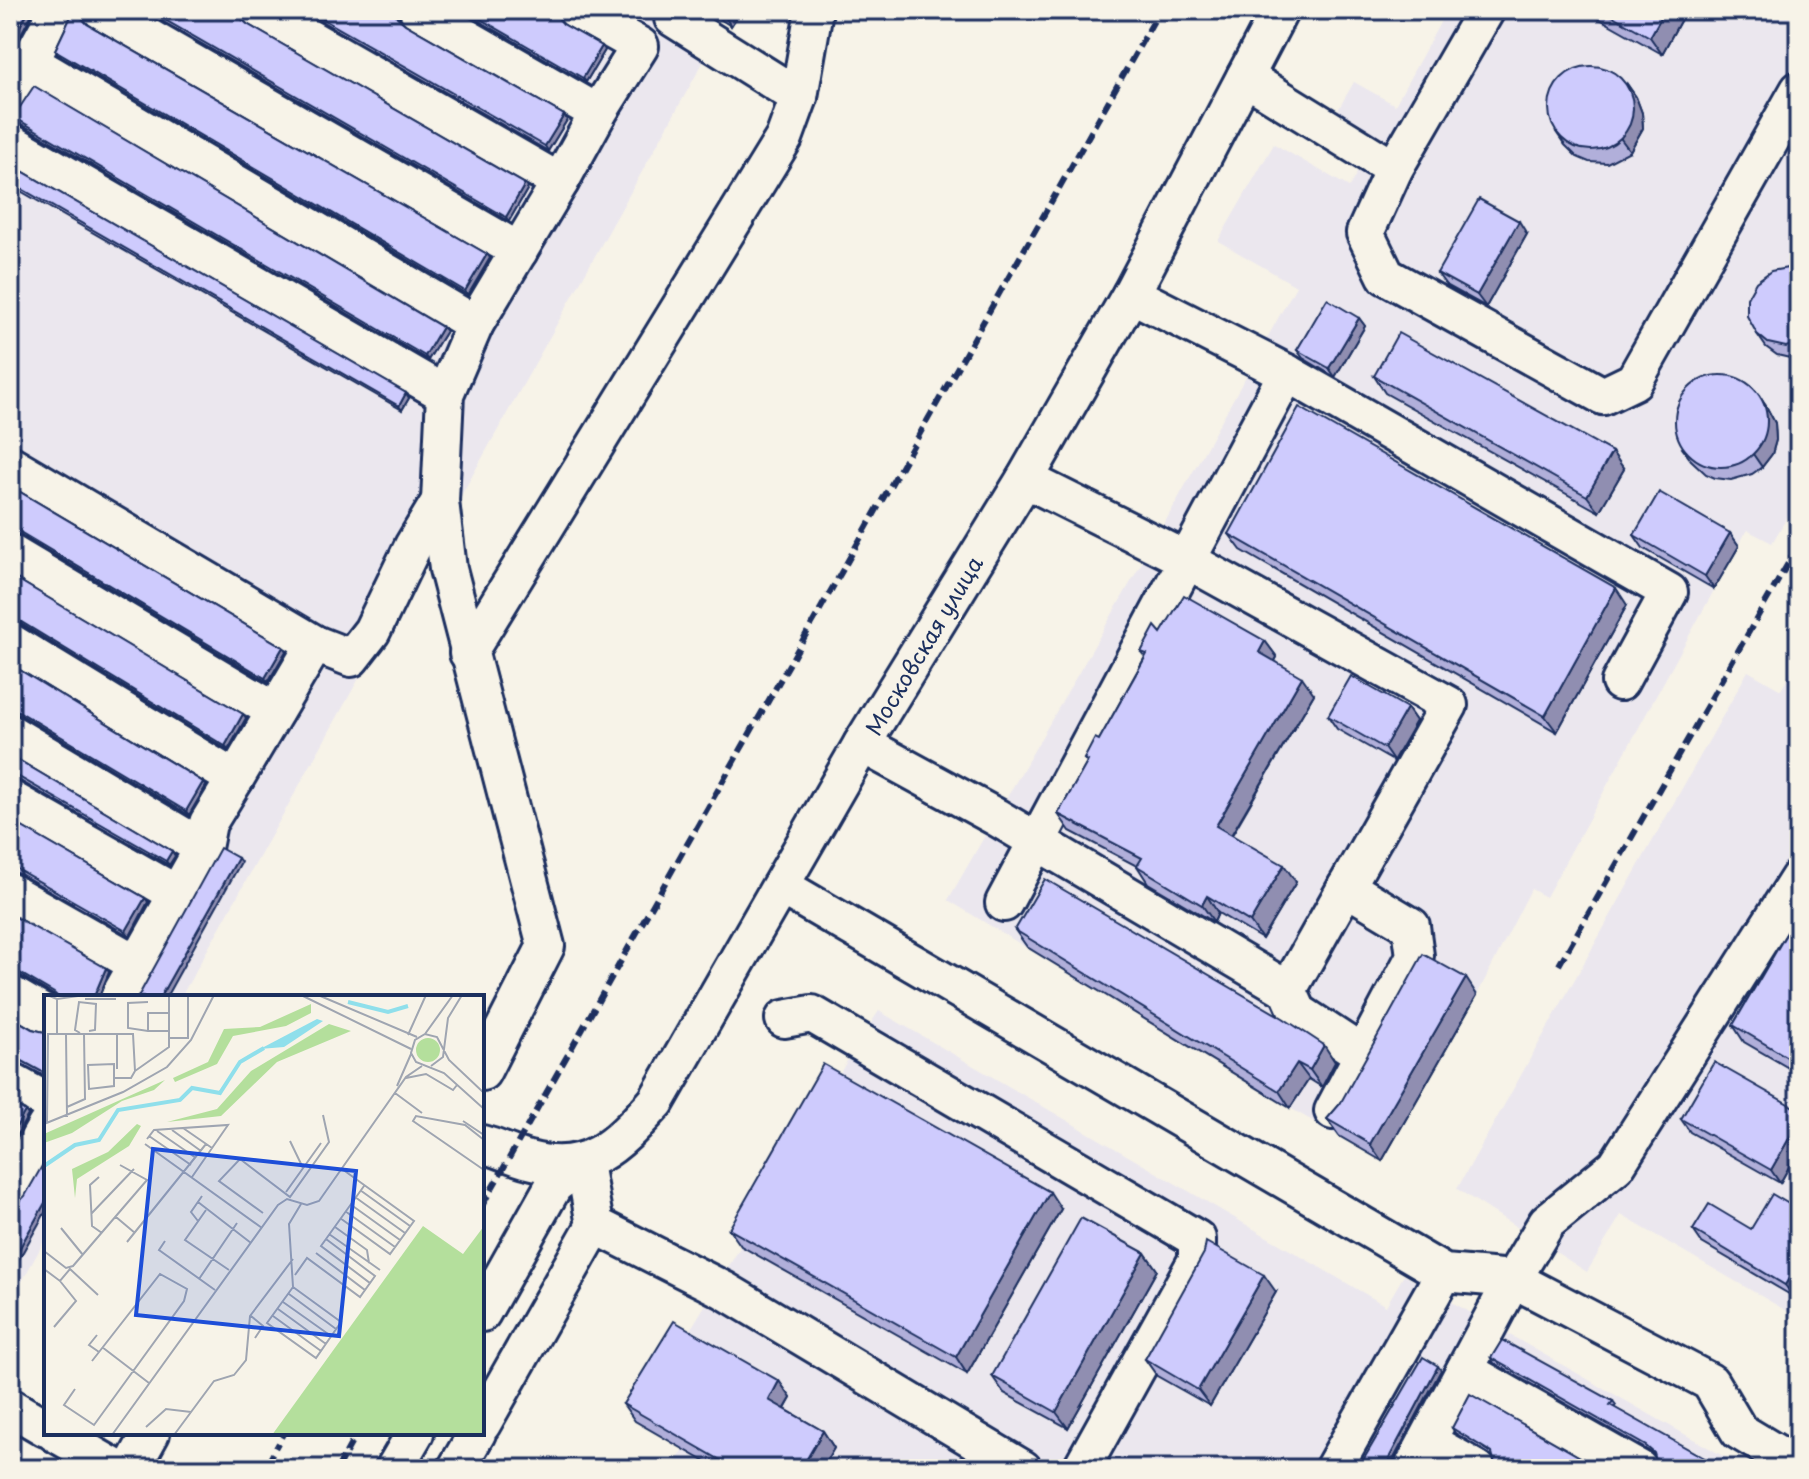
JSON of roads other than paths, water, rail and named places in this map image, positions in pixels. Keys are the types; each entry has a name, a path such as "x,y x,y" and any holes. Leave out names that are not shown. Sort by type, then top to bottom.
{"street":[{"path":"10,97 58,10"},
{"path":"101,10 519,251"},
{"path":"260,10 560,182"},
{"path":"418,10 598,113"},
{"path":"484,1068 546,946 448,569 440,501 445,394 475,324 640,46 576,10"},
{"path":"673,10 673,18 799,97"},
{"path":"468,653 784,138 799,97 814,10"},
{"name":"Московская улица","path":"484,1309 554,1185 619,1142 656,1102 862,744 1025,479 1131,294 1280,10"},
{"path":"1486,10 1394,169 1365,233 1386,276 1603,396 1634,381 1799,90"},
{"path":"30,62 475,324"},
{"path":"1245,77 1394,169"},
{"path":"10,142 445,394"},
{"path":"1131,294 1287,373 1669,592 1620,682"},
{"path":"1004,903 1287,373"},
{"path":"10,464 315,644 351,658 372,631 413,546 440,501"},
{"path":"1025,479 1187,560 1449,705 1288,990"},
{"path":"10,553 275,711"},
{"path":"10,642 235,779"},
{"path":"120,995 203,848 208,823 315,644"},
{"path":"10,733 203,848"},
{"path":"862,744 1036,841 1288,990 1298,1012 1362,1054"},
{"path":"10,799 177,894"},
{"path":"1477,1469 1420,1455 1513,1279 1547,1222 1616,1166 1799,878"},
{"path":"781,886 1444,1273 1513,1279 1710,1382 1739,1431 1799,1467"},
{"path":"1333,1111 1415,956 1411,926 1346,887"},
{"path":"10,892 137,964"},
{"path":"10,994 44,1014"},
{"path":"784,1019 812,1014 1197,1239 1197,1260 1081,1469"},
{"path":"10,1081 44,1100"},
{"path":"13,1179 44,1129"},
{"path":"484,1145 529,1160 584,1163 595,1225 484,1426"},
{"path":"595,1225 724,1290 1023,1469"},
{"path":"1333,1469 1444,1273"},
{"path":"1465,1370 1639,1469"},
{"path":"10,1407 44,1427"},
{"path":"58,1435 117,1469"},
{"path":"131,1469 150,1435"},
{"path":"394,1469 414,1435"}],"railway":[{"path":"484,1202 1160,10"},
{"path":"1559,965 1799,544"},
{"path":"337,1469 356,1435"}]}
